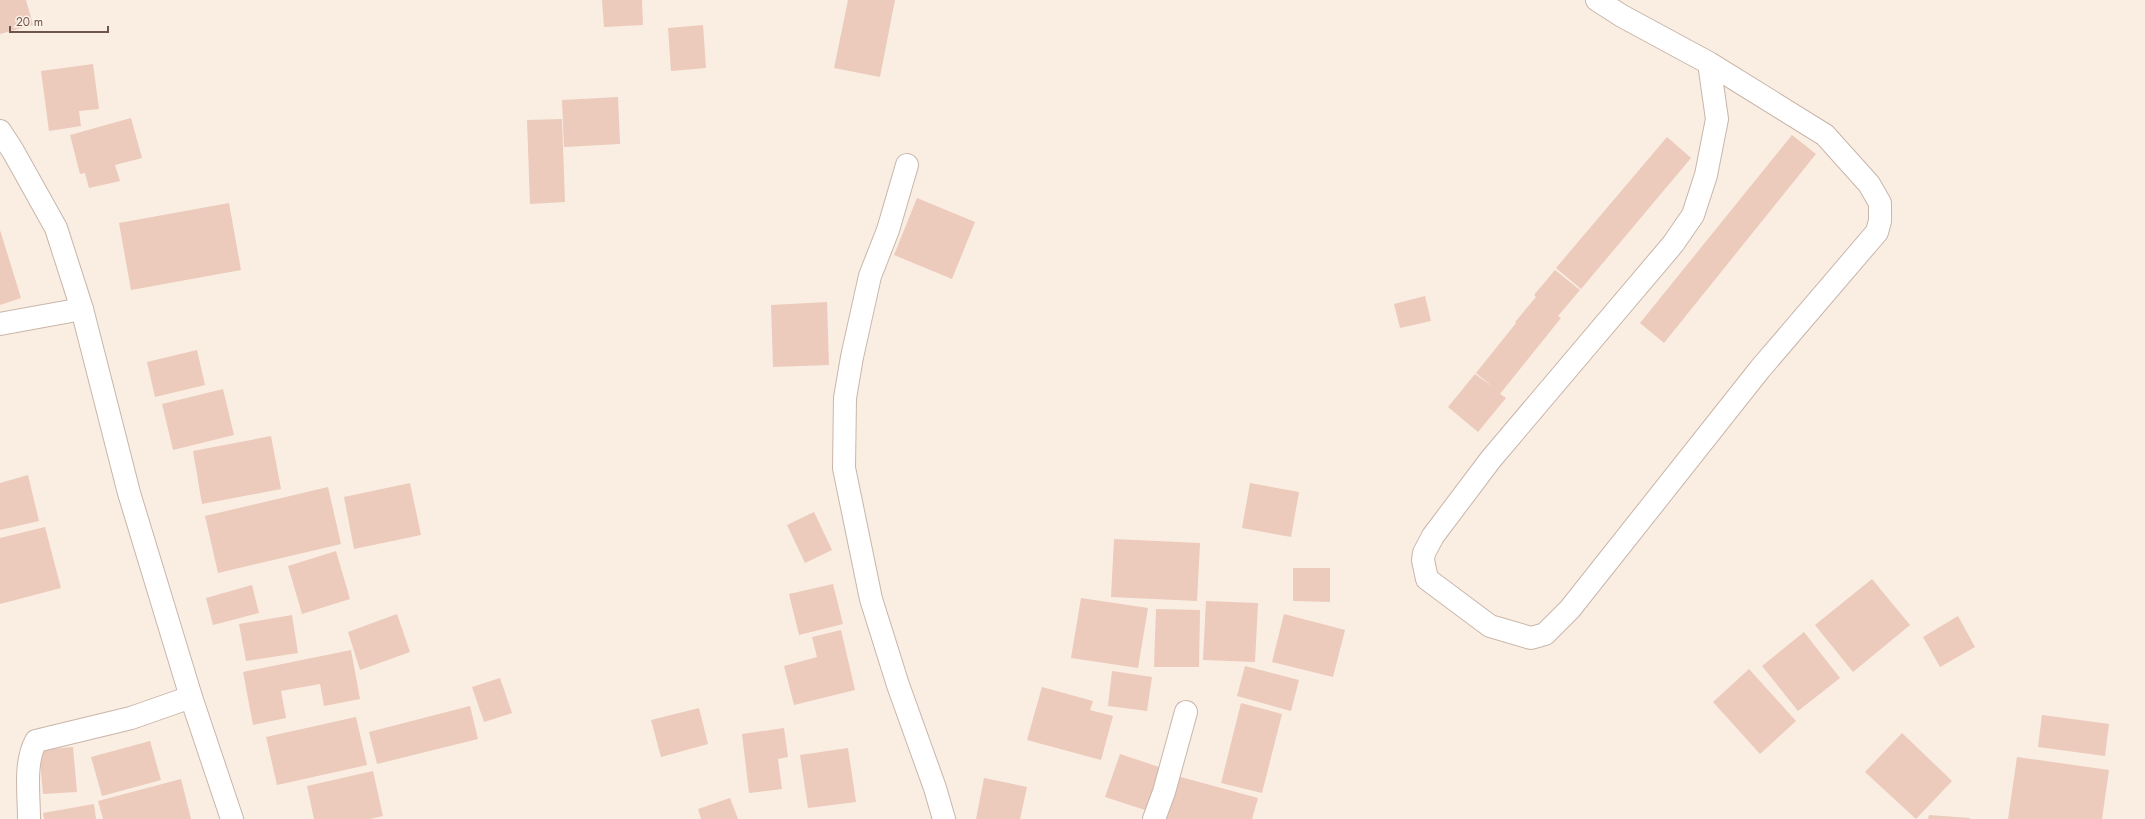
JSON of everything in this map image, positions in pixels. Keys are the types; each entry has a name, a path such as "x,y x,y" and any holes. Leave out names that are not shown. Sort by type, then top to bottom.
{"street":[{"path":"1597,0 1622,16 1709,63 1825,135 1869,184 1880,203 1880,221 1877,232 1760,369 1570,609 1545,634 1531,638 1490,626 1427,579 1423,560 1424,553 1433,536 1491,459 1673,244 1693,215 1706,175 1717,119 1709,63"},
{"path":"0,131 13,151 56,228 82,309 129,493 191,697 232,819"},
{"path":"907,165 888,230 870,276 852,357 845,398 844,468 871,599 898,685 935,788 944,819"},
{"path":"0,324 82,309"},
{"path":"29,819 29,762 30,752 36,741 131,718 191,697"},
{"path":"1154,819 1164,792 1186,712"}],"building":[{"path":"0,0 26,0 33,25 0,34"},
{"path":"602,0 642,0 643,25 604,27"},
{"path":"848,0 895,0 880,77 834,68"},
{"path":"703,25 706,68 671,71 668,28"},
{"path":"93,64 99,109 79,111 81,126 49,131 41,71"},
{"path":"618,97 620,144 564,147 562,100"},
{"path":"131,118 142,158 115,165 120,181 89,188 85,173 80,174 70,135"},
{"path":"562,119 565,202 530,204 527,120"},
{"path":"1792,135 1816,154 1664,343 1640,323"},
{"path":"1667,137 1691,158 1581,289 1556,268"},
{"path":"917,198 975,222 952,279 894,255"},
{"path":"229,203 241,270 131,290 119,223"},
{"path":"0,230 21,298 0,305"},
{"path":"1555,270 1580,290 1558,316 1561,318 1500,394 1506,398 1478,432 1448,407 1475,374 1494,388 1476,373 1536,297 1534,295"},
{"path":"1425,296 1431,321 1400,328 1394,304"},
{"path":"827,302 829,365 773,367 771,305"},
{"path":"197,350 205,385 155,397 147,362"},
{"path":"223,389 234,435 173,450 162,404"},
{"path":"271,436 281,489 202,504 193,451"},
{"path":"28,475 39,521 0,530 0,483"},
{"path":"410,483 421,535 354,549 344,497"},
{"path":"1250,483 1299,492 1291,537 1242,528"},
{"path":"328,487 341,544 218,573 205,516"},
{"path":"814,512 832,550 805,563 787,525"},
{"path":"45,527 61,588 0,604 0,538"},
{"path":"1114,539 1200,543 1197,601 1111,597"},
{"path":"336,551 350,599 302,614 288,566"},
{"path":"1293,568 1330,568 1330,602 1293,601"},
{"path":"1872,579 1910,625 1853,672 1815,625"},
{"path":"833,584 843,624 799,635 789,594"},
{"path":"252,585 259,613 213,625 206,598"},
{"path":"1081,598 1148,608 1138,668 1071,658"},
{"path":"1206,601 1258,603 1255,662 1203,660"},
{"path":"1156,609 1200,610 1199,667 1154,667"},
{"path":"397,614 410,652 360,670 348,632"},
{"path":"1284,614 1345,630 1333,677 1272,662"},
{"path":"292,615 298,653 246,661 239,624"},
{"path":"1958,616 1975,647 1940,667 1923,637"},
{"path":"841,630 855,690 794,705 784,666 817,657 812,637"},
{"path":"1804,632 1840,678 1798,711 1762,666"},
{"path":"351,650 360,699 324,706 320,684 281,691 286,718 253,725 243,672"},
{"path":"1245,666 1299,680 1291,711 1237,696"},
{"path":"1749,669 1796,721 1760,754 1713,702"},
{"path":"1112,671 1152,677 1147,711 1108,706"},
{"path":"500,678 512,713 484,722 472,687"},
{"path":"1042,687 1093,701 1090,710 1113,716 1101,760 1027,740"},
{"path":"1241,703 1282,714 1262,793 1221,783"},
{"path":"470,706 478,739 377,764 369,732"},
{"path":"699,708 708,744 661,757 651,720"},
{"path":"2042,715 2109,724 2105,756 2038,747"},
{"path":"356,717 367,765 277,785 266,737"},
{"path":"784,728 788,757 778,759 782,789 749,793 742,734"},
{"path":"1902,733 1952,781 1916,819 1865,772"},
{"path":"150,741 161,780 102,796 91,757"},
{"path":"73,747 77,792 43,794 39,750"},
{"path":"848,748 856,802 808,808 800,755"},
{"path":"1120,754 1162,768 1148,811 1105,797"},
{"path":"2017,757 2109,770 2102,819 2008,819"},
{"path":"373,771 383,816 370,819 314,819 307,786"},
{"path":"1177,776 1258,798 1252,819 1166,819"},
{"path":"984,778 1027,787 1020,819 976,819"},
{"path":"181,779 191,819 103,819 98,801"},
{"path":"730,798 738,819 701,819 698,809"},
{"path":"94,804 96,819 44,819 43,813"},
{"path":"1929,815 1970,818 1970,819 1928,819"}]}
